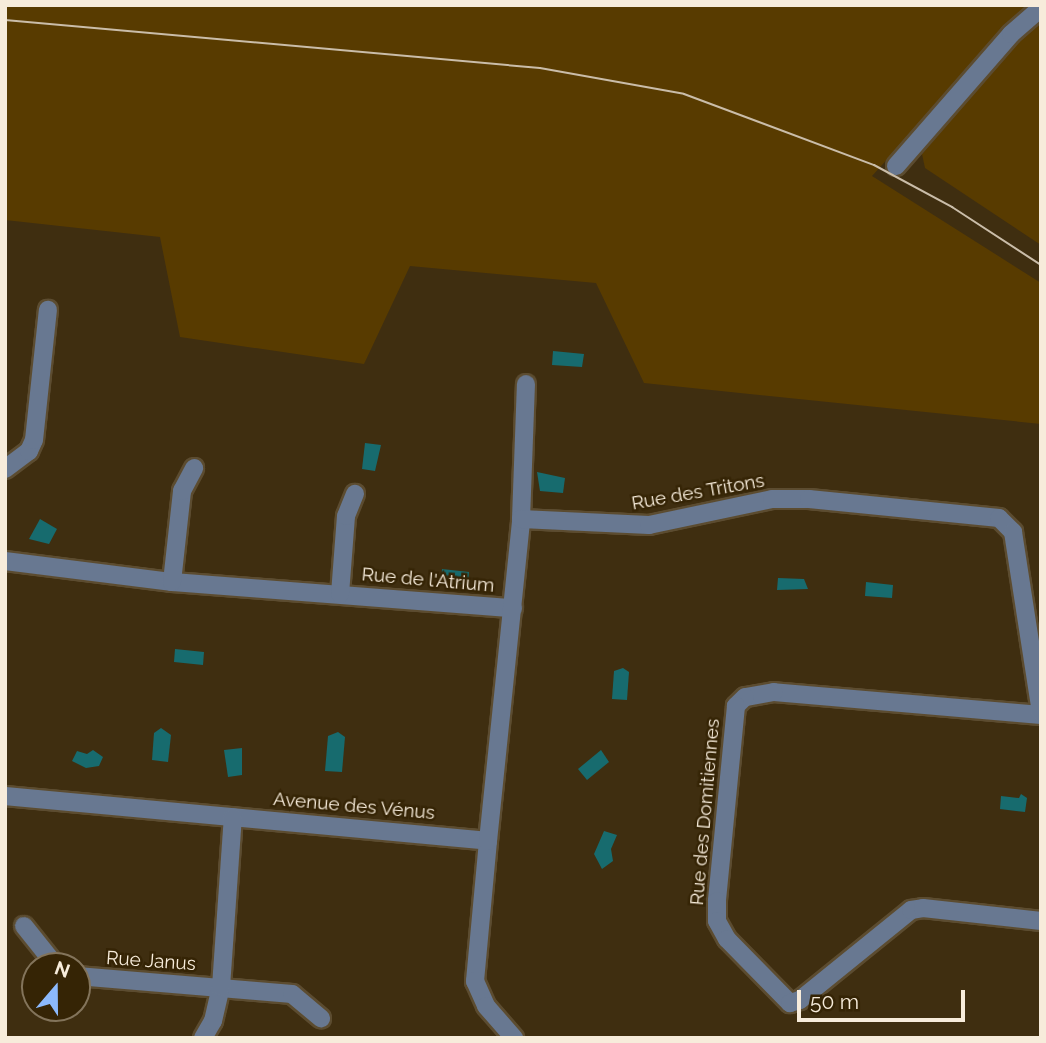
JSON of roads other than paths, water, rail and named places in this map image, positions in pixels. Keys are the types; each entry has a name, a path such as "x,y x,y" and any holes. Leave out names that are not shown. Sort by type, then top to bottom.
{"street":[{"path":"896,166 1011,34 1041,8"},
{"path":"5,469 29,451 34,440 48,310"},
{"path":"514,1038 486,1006 475,981 522,519 526,384"},
{"path":"172,582 182,491 194,468"},
{"name":"Rue de l'Atrium","path":"340,594 346,516 355,494"},
{"name":"Rue des Tritons","path":"522,519 649,525 772,499 809,499 999,517 1013,532 1041,714"},
{"name":"Rue de l'Atrium","path":"5,561 172,582 513,608"},
{"name":"Rue des Domitiennes","path":"1041,714 774,692 745,697 736,706 716,901 717,921 727,939 790,1003 800,1000 911,910 1041,921"},
{"name":"Avenue des Vénus","path":"5,796 488,841"},
{"path":"203,1038 213,1021 221,987 233,817"},
{"path":"24,926 45,952"},
{"name":"Rue Janus","path":"91,977 292,994 321,1018"}],"water":[{"path":"553,351 584,354 582,367 552,365"},
{"path":"365,443 381,445 375,471 362,469"},
{"path":"537,472 565,478 563,493 540,491"},
{"path":"40,519 57,529 49,544 29,539"},
{"path":"442,569 469,572 468,585 441,582"},
{"path":"778,578 804,579 808,589 777,590"},
{"path":"866,582 893,585 892,598 865,596"},
{"path":"175,649 204,652 203,665 174,662"},
{"path":"623,668 629,672 627,700 612,699 614,671"},
{"path":"161,728 171,735 168,762 152,760 154,733"},
{"path":"338,732 345,737 342,772 325,771 328,736"},
{"path":"242,748 242,775 228,777 224,750"},
{"path":"93,750 103,757 99,766 86,768 72,761 77,751 87,754"},
{"path":"601,750 609,762 587,780 578,769"},
{"path":"1021,794 1027,798 1025,812 1000,809 1001,796 1019,798"},
{"path":"604,831 617,835 611,849 613,861 602,869 594,854"}],"tram line":[{"path":"5,20 540,68 684,94 874,165 952,207 1041,265"}]}
